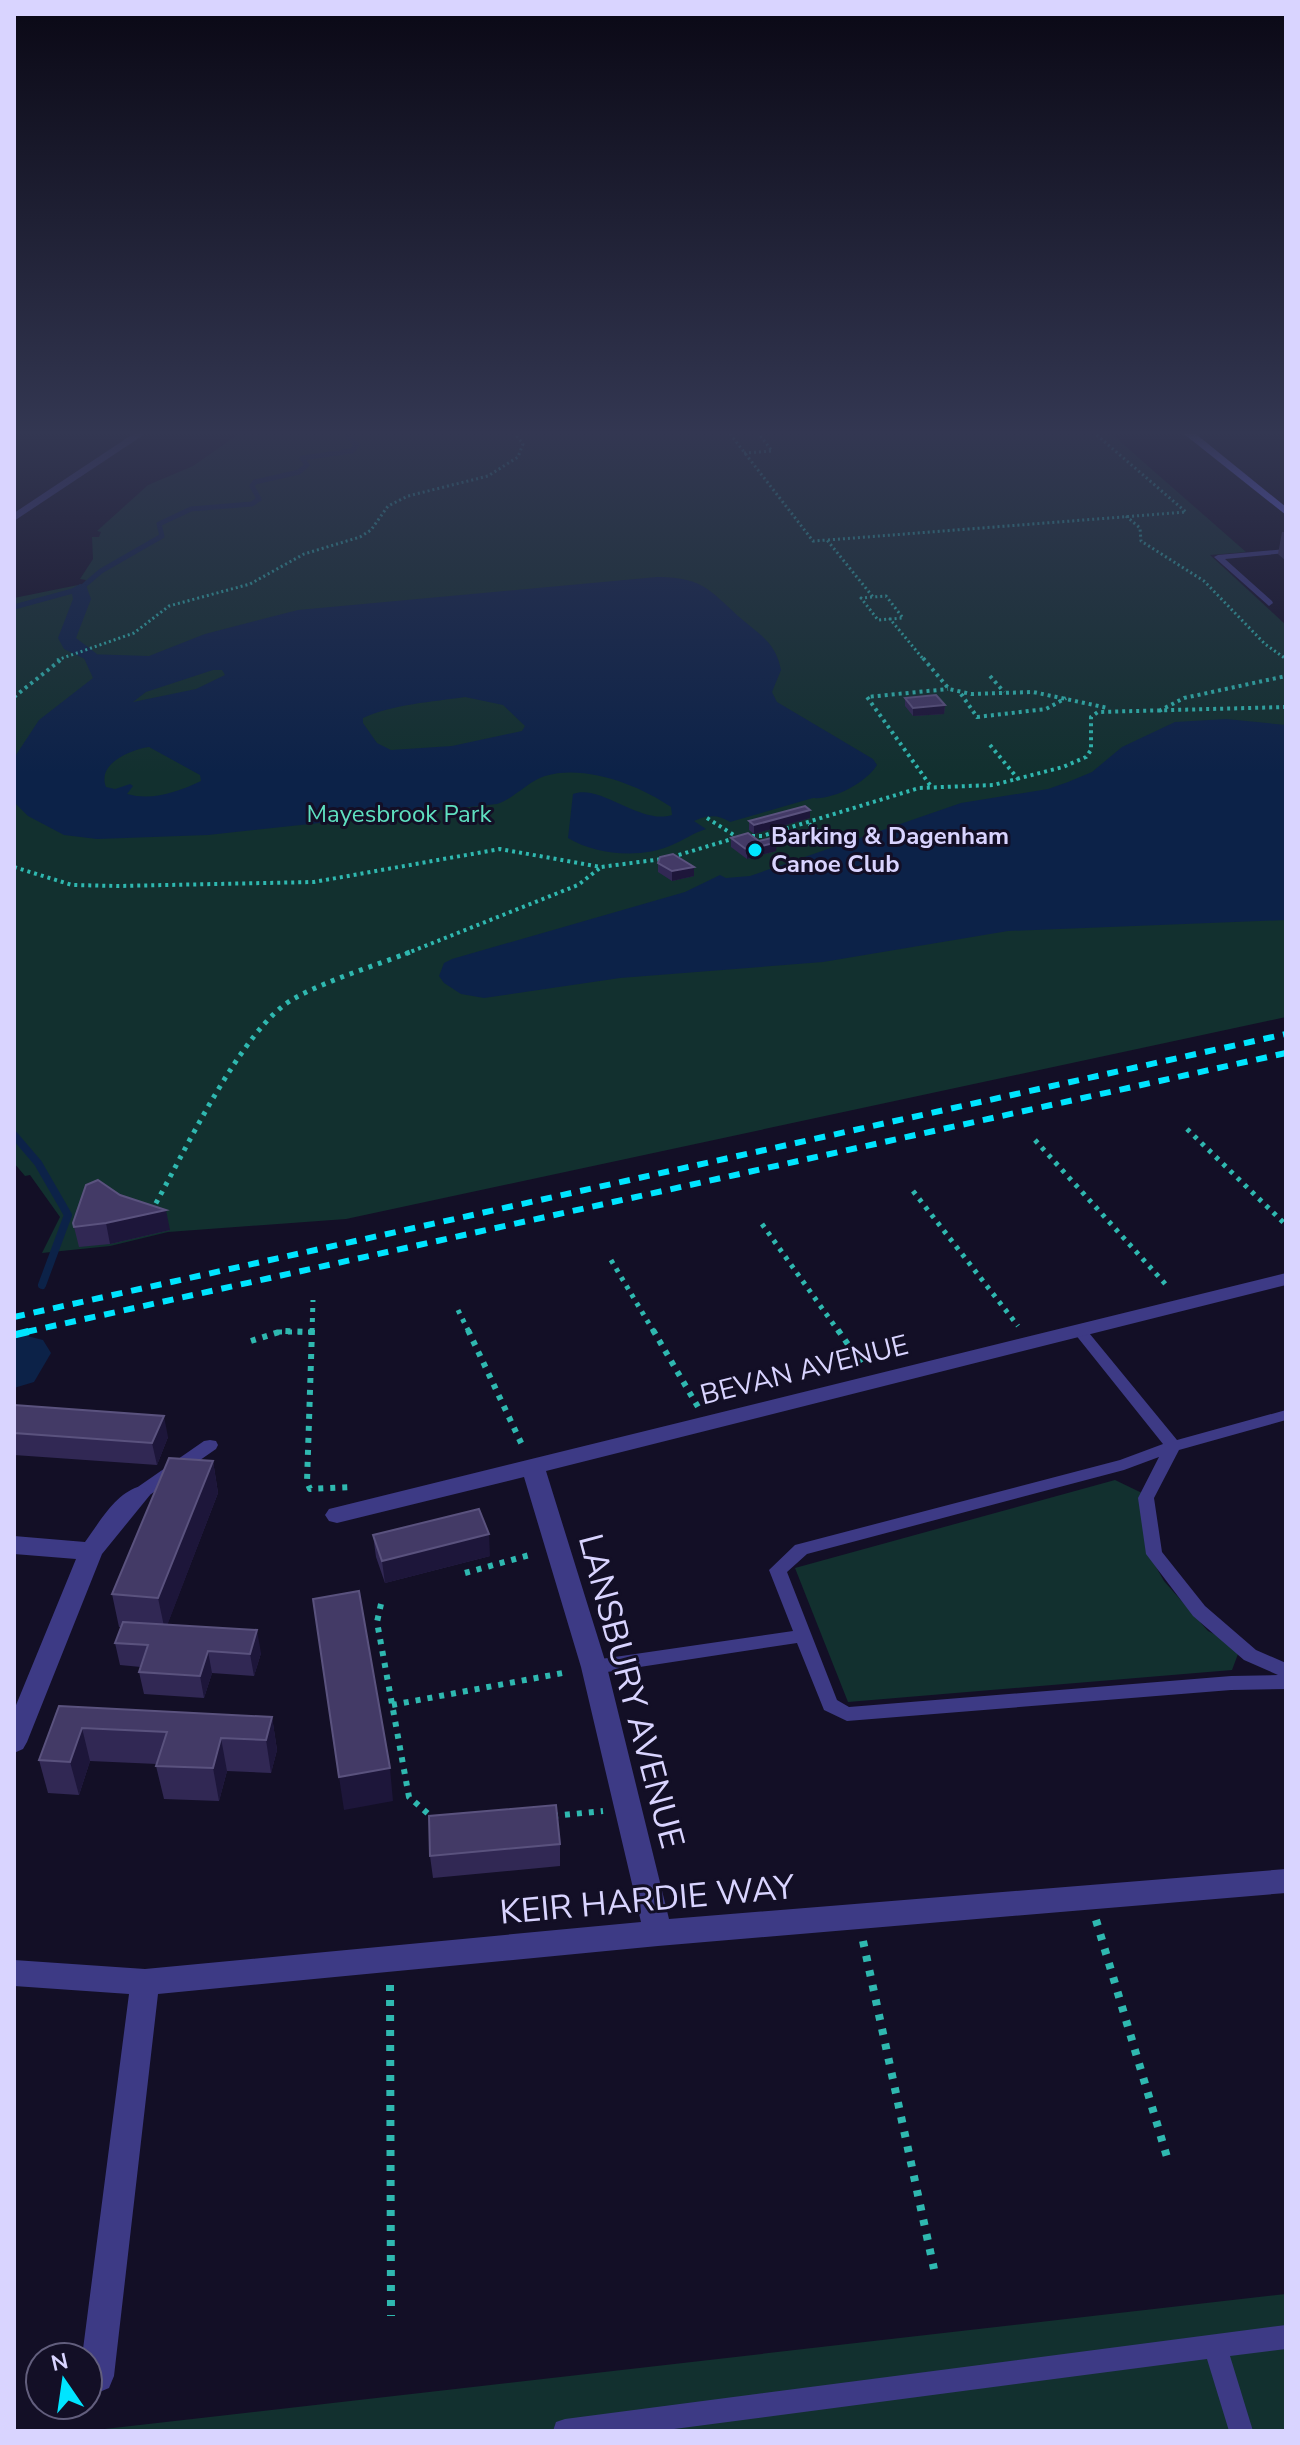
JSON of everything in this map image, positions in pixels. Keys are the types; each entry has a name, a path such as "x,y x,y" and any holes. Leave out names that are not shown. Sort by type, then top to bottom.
{"street":[{"name":"BEVAN AVENUE","path":"337,1515 1286,1279"},
{"name":"LANSBURY AVENUE","path":"533,1468 594,1667 658,1933"},
{"path":"14,1742 91,1551 121,1511 138,1495"},
{"path":"14,1545 91,1551"},
{"name":"KEIR HARDIE WAY","path":"14,1973 145,1982 658,1933 1286,1881"},
{"path":"101,2341 145,1982"}],"lane":[{"path":"1269,603 1218,557 1286,551"},
{"path":"1080,1331 1173,1446"},
{"path":"1286,1415 1173,1446 1124,1464 801,1549 778,1570 830,1705 847,1714 1231,1683 1286,1682"},
{"path":"138,1495 210,1445"},
{"path":"1173,1446 1146,1498 1154,1554 1199,1611 1250,1655 1286,1671"},
{"path":"594,1667 801,1636"},
{"path":"565,2431 1286,2337"},
{"path":"1215,2348 1241,2431"}],"path":[{"path":"14,697 63,658 134,633 169,606 250,584 304,554 337,544"},
{"path":"830,544 873,597"},
{"path":"1146,544 1195,573 1221,595 1274,653 1286,659"},
{"path":"886,596 903,618 878,620 861,598 873,597 886,596"},
{"path":"890,619 949,689"},
{"path":"990,676 1004,692"},
{"path":"1159,712 1184,698 1286,676"},
{"path":"930,785 867,697 949,689 962,693 1033,692 1113,710 1159,712 1286,707"},
{"path":"962,693 980,726"},
{"path":"977,717 1033,712 1066,698"},
{"path":"14,867 72,885 118,886 205,881 314,882 500,849 601,867 644,864 738,837 762,836 930,785 993,785 1019,780 1086,757 1092,745 1091,717 1113,710"},
{"path":"990,745 1019,780"},
{"path":"807,813 819,820"},
{"path":"707,818 738,837"},
{"path":"808,823 835,843"},
{"path":"149,1215 241,1053 255,1031 276,1011 294,998 578,885 601,867"},
{"path":"1187,1129 1286,1225"},
{"path":"1035,1140 1183,1304"},
{"path":"913,1191 1031,1343"},
{"path":"762,1224 874,1382"},
{"path":"611,1260 708,1424"},
{"path":"313,1300 307,1482 310,1489 354,1487 363,1509"},
{"path":"458,1310 533,1468"},
{"path":"251,1341 282,1331 312,1332"},
{"path":"465,1573 557,1547"},
{"path":"381,1604 377,1622 409,1797 443,1826"},
{"path":"392,1705 594,1667"},
{"path":"550,1816 628,1809"},
{"path":"1089,1897 1167,2157"},
{"path":"858,1916 934,2269"},
{"path":"390,1960 391,2316"}],"green space":[{"name":"Mayesbrook Park","path":"92,544 1237,544 1246,552 1210,555 1286,625 1286,1017 346,1219 168,1232 110,1246 42,1253 60,1217 30,1175 25,1176 14,1163 14,598 83,584 86,580 80,579 93,559"},
{"path":"1115,1480 1142,1493 1147,1551 1164,1581 1208,1631 1226,1640 1238,1654 1232,1670 848,1702 795,1568"},
{"path":"1286,2294 1286,2431 87,2431"}],"water":[{"path":"657,577 687,580 715,595 772,647 781,670 772,692 777,702 873,759 877,765 857,784 839,793 730,822 712,816 703,818 694,821 706,829 660,849 633,853 592,848 568,838 573,794 595,794 660,817 672,815 671,807 628,784 577,773 545,776 497,804 208,835 97,839 64,835 28,816 14,802 16,755 39,720 93,678 83,656 149,656 205,634 298,610","holes":["213,670 222,670 225,675 196,689 133,702 146,692","465,697 503,705 525,726 522,731 452,746 391,750 377,743 363,723 363,718 413,704","149,747 200,775 201,781 155,796 127,794 133,786 130,784 115,789 106,787 104,779 110,765 124,755"]},
{"path":"1226,719 1286,725 1286,920 1008,931 823,962 620,978 484,998 461,994 439,976 444,963 452,959 685,892 720,875 726,878 750,876 961,803 1048,789 1092,772 1122,747 1175,722"}],"building":[{"path":"936,695 945,705 913,708 905,698"},
{"path":"805,806 810,810 754,825 749,821"},
{"path":"748,833 759,841 771,838 777,842 747,850 731,838"},
{"path":"673,854 694,867 672,871 658,863 660,857"},
{"path":"98,1180 120,1195 166,1210 74,1227 86,1185"},
{"path":"14,1405 164,1416 152,1443 14,1433"},
{"path":"169,1458 213,1461 158,1598 112,1594"},
{"path":"479,1509 489,1534 382,1561 373,1535"},
{"path":"359,1591 390,1768 339,1777 313,1599"},
{"path":"123,1622 257,1630 250,1654 208,1651 200,1676 139,1672 148,1645 115,1643"},
{"path":"59,1706 272,1717 266,1740 221,1738 213,1768 156,1766 167,1732 82,1728 70,1762 39,1760"},
{"path":"556,1805 560,1844 430,1856 429,1816"}],"waterway":[{"path":"14,607 80,589 101,571 148,544"},
{"path":"80,589 82,599 67,638 71,645 87,654"},
{"path":"14,1135 38,1163 68,1215 42,1285"},
{"path":"14,1369 23,1353"}],"railway":[{"path":"14,1317 1286,1034"},
{"path":"35,1330 1286,1053"},
{"path":"14,1335 35,1330"},
{"path":"26,1332 35,1330"}],"place":[{"name":"Barking & Dagenham Canoe Club","path":"755,850"}]}
